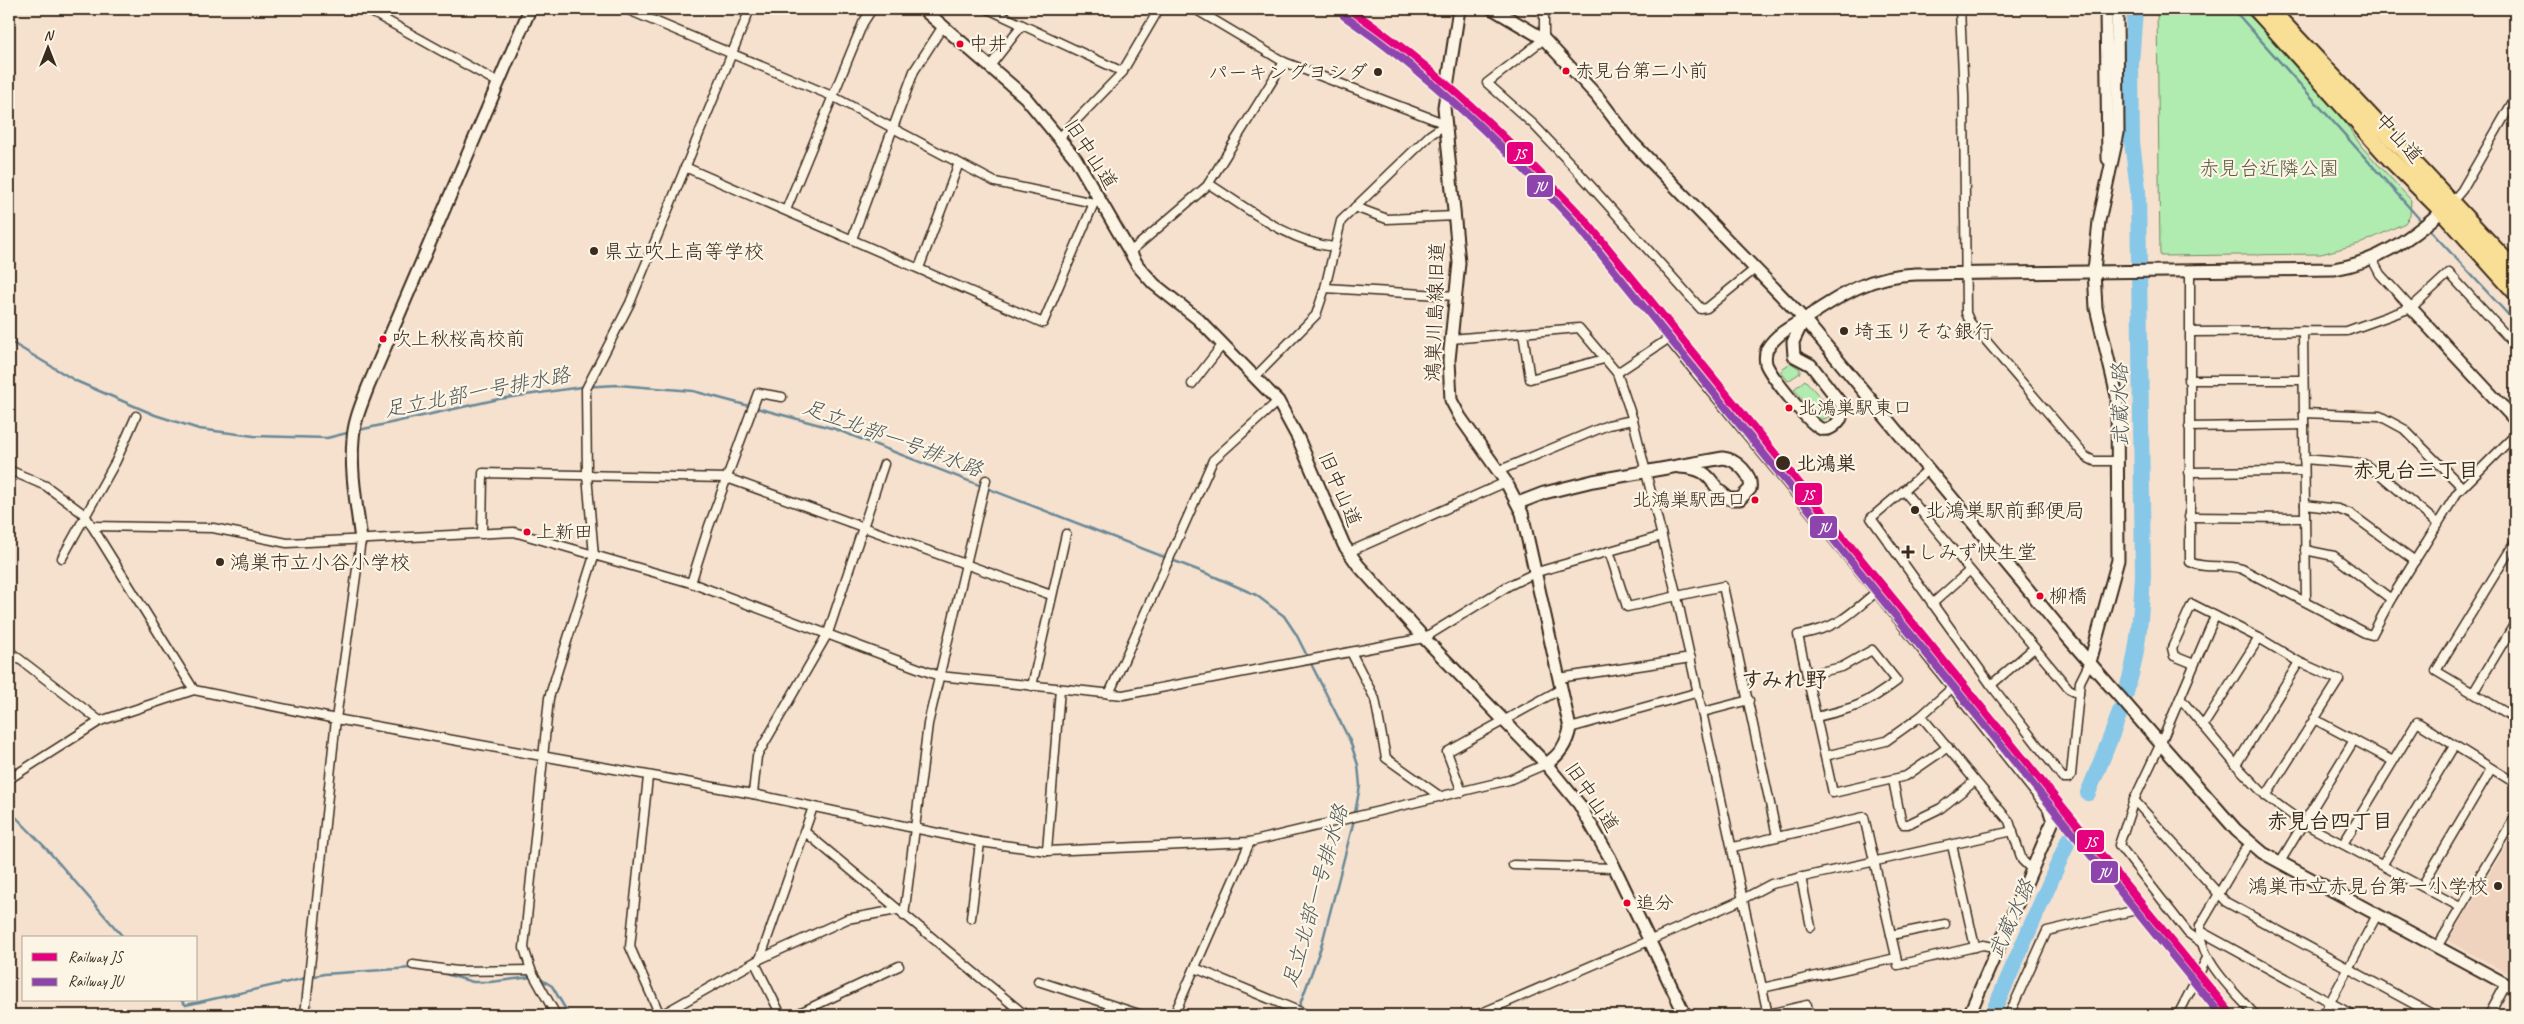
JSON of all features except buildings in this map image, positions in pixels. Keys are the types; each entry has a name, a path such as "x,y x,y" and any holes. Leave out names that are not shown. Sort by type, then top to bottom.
{"highway":[{"name":"中山道","path":"2256,9 2390,159 2447,206 2515,270"},
{"name":"中山道","path":"2270,9 2447,206 2515,292"}],"street":[{"path":"366,9 499,83"},
{"path":"305,1015 336,719 361,540 355,493 353,438 368,387 530,9"},
{"path":"626,9 832,96 995,182 1096,201 1043,323 852,238 685,167"},
{"path":"556,1015 531,970 524,948 551,690 594,556 587,475 586,389 630,303 730,54 750,9"},
{"path":"786,210 863,23 872,9"},
{"name":"旧中山道","path":"924,9 1025,97 1060,137 1076,159 1096,201 1154,284 1198,320 1256,376 1278,401 1298,438 1349,552 1424,638 1546,764 1579,804 1614,868 1685,1015"},
{"path":"988,9 1123,72"},
{"path":"1060,137 1123,72 1159,9"},
{"path":"1194,9 1284,62 1446,124"},
{"name":"鴻巣川島線旧道","path":"1459,9 1445,99 1459,263 1449,360 1451,400 1460,417 1506,482 1518,503 1526,524 1570,728"},
{"path":"1493,9 1544,39 1597,96 1631,141 1804,319 2147,730 2251,843 2280,862 2511,986 2489,1015"},
{"path":"1544,9 1544,39"},
{"path":"1960,9 1964,96 1966,313 1970,322 2086,458 2094,461 2117,461"},
{"path":"2106,9 2108,171"},
{"path":"1929,469 1871,518 1991,685 2064,778 2068,778 2071,775 2080,682 2092,664 2118,560 2117,396 2096,308 2098,271 2095,242 2108,171 2118,133 2117,9"},
{"path":"990,66 1022,25"},
{"path":"852,238 914,71 943,26"},
{"path":"1544,39 1487,83 1573,166 1701,309 1707,308 1755,269"},
{"path":"1130,252 1209,184 1284,62"},
{"path":"1804,319 1793,342 1794,356 1811,365 1842,405 1841,418 1829,429 1823,430 1813,425 1773,375 1766,360 1770,344 1794,324 1848,291 1874,280 1904,274 2166,270 2258,272 2334,269 2372,259 2409,239 2447,206 2462,190 2515,98"},
{"path":"1256,376 1316,315 1325,288 1341,221 1430,136 1446,124"},
{"path":"919,268 959,163"},
{"path":"1209,184 1262,218 1314,245 1334,247"},
{"path":"1355,207 1387,219 1456,216"},
{"path":"2372,259 2380,274 2515,420"},
{"path":"2190,270 2191,332 2188,380 2190,562 2198,566 2232,566 2242,569 2372,635 2391,599 2462,487 2515,435"},
{"path":"2191,332 2347,331 2411,308 2449,273 2515,345"},
{"path":"1325,288 1456,296"},
{"path":"1451,339 1579,328 1617,373 1632,420 1677,597 1733,847 1768,1015 1807,1005 1809,1015"},
{"path":"2303,331 2306,601"},
{"path":"1523,333 1530,379 1604,359"},
{"path":"1617,373 1668,339 1953,687 2050,812 2052,821 1969,1015"},
{"path":"1192,384 1223,344"},
{"path":"2188,380 2303,380"},
{"path":"691,583 709,526 758,393 782,397"},
{"path":"1109,694 1212,460 1278,401"},
{"path":"2304,413 2380,416 2404,429 2462,487"},
{"path":"62,558 116,461 136,416"},
{"path":"1498,471 1608,425 1632,420"},
{"path":"2189,426 2304,426"},
{"path":"1518,503 1569,486 1727,458 1737,463 1749,478 1750,489 1740,499 1730,499 1704,472 1697,468 1679,467"},
{"path":"2304,460 2364,464 2383,477 2438,524"},
{"path":"753,794 757,756 828,633 884,464"},
{"path":"9,470 46,486 85,515 194,690"},
{"path":"2189,472 2304,471"},
{"path":"482,534 483,473 727,478 1051,595"},
{"path":"904,916 928,724 986,481"},
{"path":"1349,552 1506,482"},
{"path":"1904,491 2069,689 2079,694"},
{"path":"2304,505 2338,509 2351,514 2415,561"},
{"path":"2189,517 2305,518"},
{"path":"92,526 213,528 287,543 514,532 691,583 939,676 1124,695 1424,638 1496,593 1536,572 1662,536"},
{"path":"1032,686 1066,534"},
{"path":"2514,714 2436,671 2515,542"},
{"path":"2305,550 2334,556 2391,599"},
{"path":"1609,551 1627,607 1723,586 1777,836"},
{"path":"1932,604 1969,571"},
{"path":"1876,592 1840,622 1822,631 1798,635 1812,691 1833,793 1893,780 1921,767 1948,747"},
{"path":"2194,664 2174,656 2172,648 2192,604 2259,638 2299,662 2339,680 2266,796"},
{"path":"2202,943 2188,933 2119,845 2134,800 2160,745 2215,616"},
{"path":"2473,693 2515,623"},
{"path":"2203,726 2259,638"},
{"path":"1991,685 2034,648"},
{"path":"9,650 100,721"},
{"path":"1807,675 1842,667 1872,650 1897,681 1865,704 1816,717"},
{"path":"1351,652 1375,699 1386,758 1440,797"},
{"path":"1462,792 1447,752 1560,683 1691,658"},
{"path":"2236,765 2299,662"},
{"path":"1825,756 1881,744 1921,716 1953,687"},
{"path":"1047,851 1060,689"},
{"path":"9,779 100,721 194,690 336,719 648,777 753,794 980,842 1047,851 1250,842 1509,780 1546,764 1555,758 1563,747 1570,728 1699,692"},
{"path":"2180,698 2236,765 2266,796 2303,823 2383,864 2460,907"},
{"path":"1703,712 1748,700"},
{"path":"1921,716 2009,821 2022,860 2032,870"},
{"path":"2314,719 2394,761"},
{"path":"2343,844 2416,722 2515,783"},
{"path":"2280,862 2354,740"},
{"path":"2383,864 2454,746"},
{"path":"2422,886 2492,769"},
{"path":"648,777 630,947 660,1015 758,961 846,919 897,910"},
{"path":"1893,780 1901,820 1904,824 1908,824 1941,808 1975,781"},
{"path":"2134,800 2226,902 2346,969 2434,1015"},
{"path":"782,1015 758,961 814,807"},
{"path":"1733,847 1864,816 1898,965 1983,945 1999,948"},
{"path":"2437,947 2515,817"},
{"path":"804,831 1025,1015"},
{"path":"1477,1015 1649,941 1771,884 2013,831"},
{"path":"972,918 980,842"},
{"path":"1174,1015 1250,842"},
{"path":"2251,843 2218,894 2200,926 2200,931 2207,958 2254,1015"},
{"path":"1952,845 1975,947"},
{"path":"1513,865 1614,868"},
{"path":"1801,877 1811,928"},
{"path":"2009,1015 2047,931 2132,911"},
{"path":"2322,1015 2377,915"},
{"path":"1891,935 1945,924"},
{"path":"2200,931 2354,1015"},
{"path":"1762,988 1896,958"},
{"path":"2178,1015 2207,958"},
{"path":"413,965 475,972 531,970"},
{"path":"795,1015 899,966"},
{"path":"1195,968 1308,1015"},
{"path":"1038,981 1142,1015"}],"shaded area":[{"name":"鴻巣市立赤見台第一小学校","path":"2515,832 2515,977 2448,941"}],"green space":[{"name":"赤見台近隣公園","path":"2157,9 2242,9 2304,70 2328,98 2362,147 2411,200 2410,216 2405,223 2362,243 2321,254 2160,256"},
{"path":"1791,363 1800,369 1800,373 1788,381 1781,372 1783,368"},
{"path":"1805,380 1830,408 1831,415 1825,419 1819,419 1794,389"}],"waterway":[{"name":"武蔵水路","path":"2088,793 2116,724 2129,682 2137,642 2143,575 2138,189 2132,142 2131,64 2135,9"},
{"path":"2233,9 2423,223"},
{"path":"2427,227 2515,322"},
{"name":"足立北部一号排水路","path":"9,341 76,381 155,415 199,429 254,436 327,438 351,432"},
{"name":"足立北部一号排水路","path":"359,430 499,399 581,387 618,385 693,391 835,429 1213,576 1256,595 1284,616 1296,634 1350,741 1358,765 1360,786 1353,824 1321,947 1296,1015"},
{"path":"9,810 44,846 122,936"},
{"name":"武蔵水路","path":"1992,1015 2069,839"},
{"path":"183,1002 186,1005 324,974 412,968"},
{"path":"442,973 473,982 532,977"},
{"path":"537,977 552,986 569,1015"}],"rail line":[{"name":"JS","path":"1349,9 1382,32 1444,82 1502,135 1585,220 2232,1015"},
{"name":"JU","path":"1344,16 1408,63 1467,114 1496,141 1578,226 2221,1015"}],"place":[{"name":"中井","path":"960,44"},
{"name":"赤見台第二小前","path":"1566,71"},
{"name":"パーキングヨシダ","path":"1378,72"},
{"name":"県立吹上高等学校","path":"594,251"},
{"name":"埼玉りそな銀行","path":"1844,331"},
{"name":"吹上秋桜高校前","path":"383,339"},
{"name":"北鴻巣駅東口","path":"1789,408"},
{"name":"北鴻巣","path":"1783,463"},
{"name":"北鴻巣駅西口","path":"1755,500"},
{"name":"北鴻巣駅前郵便局","path":"1915,510"},
{"name":"上新田","path":"527,532"},
{"name":"しみず快生堂","path":"1908,552"},
{"name":"鴻巣市立小谷小学校","path":"220,562"},
{"name":"柳橋","path":"2040,596"},
{"name":"鴻巣市立赤見台第一小学校","path":"2498,886"},
{"name":"追分","path":"1627,903"}],"district":[{"name":"赤見台三丁目","path":"2416,470"},
{"name":"すみれ野","path":"1784,680"},
{"name":"赤見台四丁目","path":"2330,821"}]}
